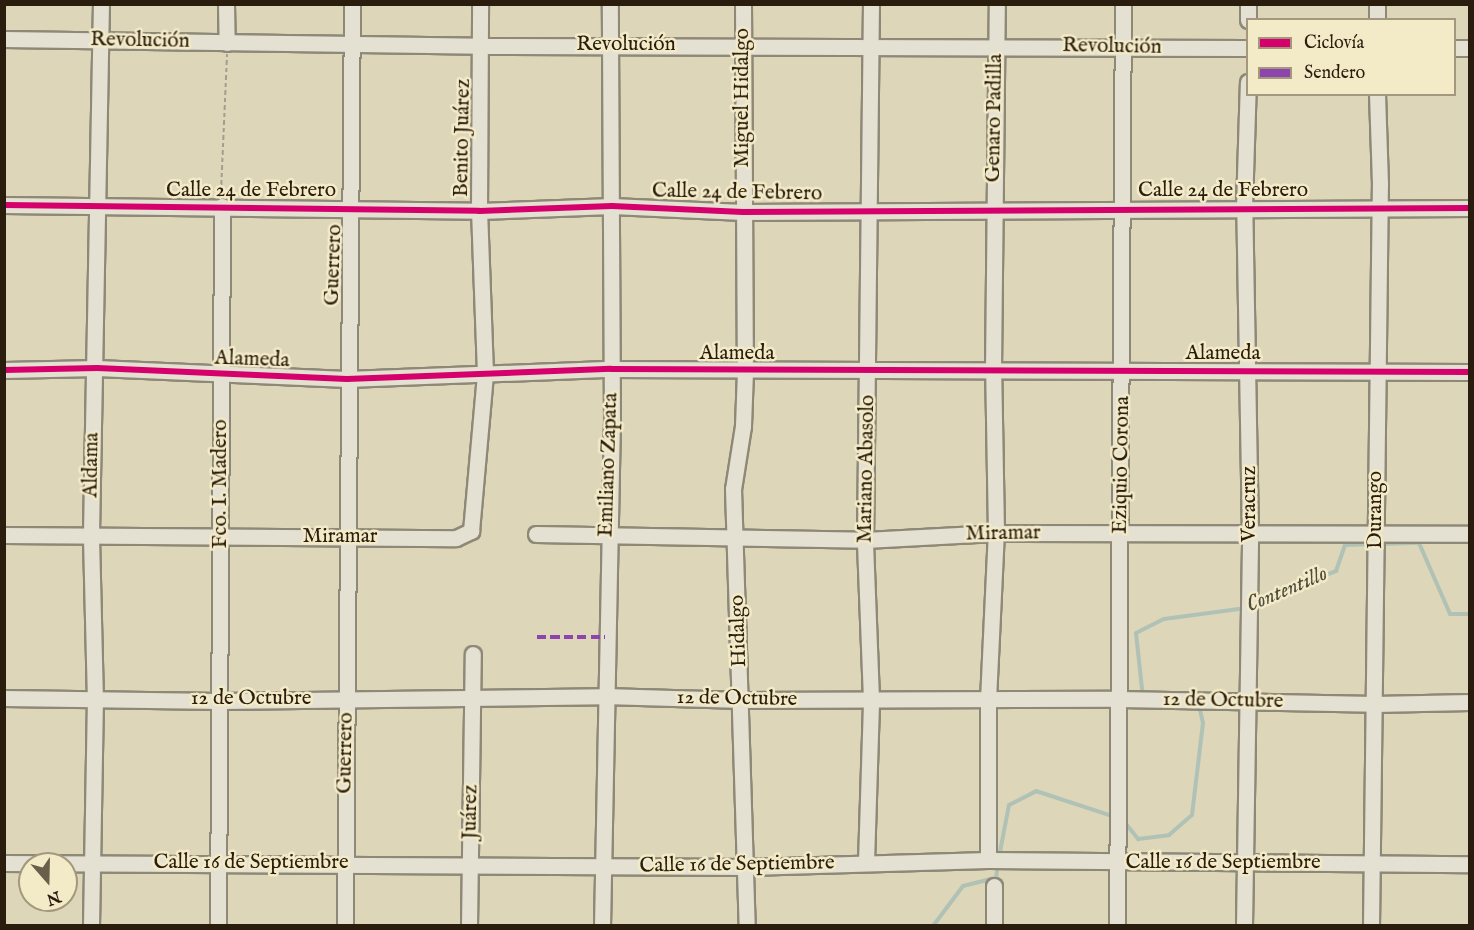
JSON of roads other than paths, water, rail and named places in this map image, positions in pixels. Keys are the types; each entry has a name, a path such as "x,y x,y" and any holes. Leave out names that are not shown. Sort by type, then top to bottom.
{"street":[{"name":"Aldama","path":"91,926 95,701 91,533 97,368 101,4"},
{"path":"226,4 227,43"},
{"name":"Guerrero","path":"345,926 347,379 352,208 352,4"},
{"name":"Benito Juárez","path":"480,4 479,211 485,373"},
{"name":"Emiliano Zapata","path":"602,926 601,867 611,369 610,4"},
{"name":"Miguel Hidalgo","path":"743,4 745,371"},
{"name":"Mariano Abasolo","path":"866,862 870,699 865,540 871,4"},
{"name":"Genaro Padilla","path":"988,860 988,700 996,533 993,210 997,4"},
{"name":"Eziquio Corona","path":"1117,926 1116,831 1120,699 1123,371 1123,4"},
{"name":"Revolución","path":"4,39 481,46 996,45 1246,48"},
{"name":"Veracruz","path":"1244,926 1250,615 1249,371 1244,207 1248,96"},
{"name":"Durango","path":"1371,926 1379,208 1377,96"},
{"name":"Calle 24 de Febrero","path":"4,205 479,211 612,206 743,212 1123,207 1470,208"},
{"name":"Fco. I. Madero","path":"218,926 222,537 222,206"},
{"name":"Alameda","path":"4,370 97,368 221,376 347,379 611,369 1470,372"},
{"name":"Hidalgo","path":"745,371 743,426 733,489 748,867 747,926"},
{"name":"Miramar","path":"4,535 91,533 222,537 456,538 471,531 485,373"},
{"name":"Miramar","path":"536,534 865,540 996,533 1250,536 1470,534"},
{"name":"Juárez","path":"470,926 473,654"},
{"name":"12 de Octubre","path":"4,698 95,701 123,697 220,701 347,697 472,699 604,696 742,700 1120,699 1374,704 1470,702"},
{"name":"Calle 16 de Septiembre","path":"4,863 218,861 470,866 748,867 988,860 1116,863 1470,864"},
{"path":"994,886 994,926"}],"waterway":[{"name":"Contentillo","path":"1381,544 1419,543 1450,614 1470,614"},
{"name":"Contentillo","path":"1253,605 1336,571 1345,545 1373,544"},
{"name":"Contentillo","path":"1142,689 1136,633 1164,619 1246,608"},
{"name":"Contentillo","path":"1122,819 1138,839 1169,835 1192,815 1203,723 1199,706"},
{"name":"Contentillo","path":"999,857 1009,805 1036,791 1115,817"},
{"name":"Contentillo","path":"933,926 963,886 996,878 998,864"}]}
